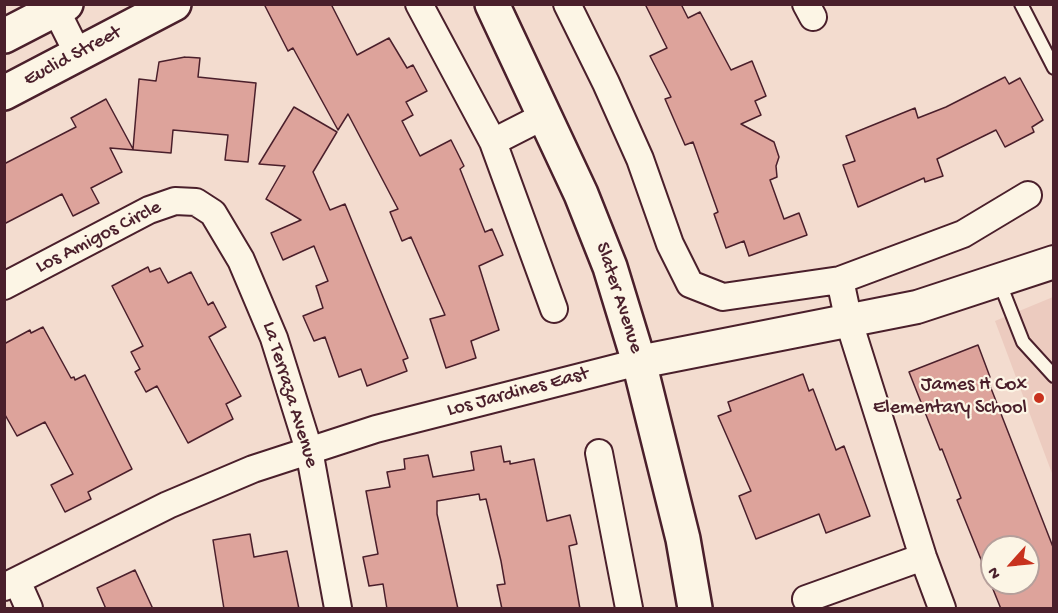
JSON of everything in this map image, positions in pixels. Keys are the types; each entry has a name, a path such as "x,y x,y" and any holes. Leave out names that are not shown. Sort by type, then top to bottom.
{"main road":[{"name":"Euclid Street","path":"4,93 174,4"},
{"name":"Slater Avenue","path":"492,4 546,115 610,267 639,362 683,539 695,609"},
{"path":"4,36 58,6"}],"street":[{"path":"419,4 493,142 554,309"},
{"path":"567,4 606,83 639,159 670,244 690,284 723,297 840,280 963,234 1028,195"},
{"path":"58,6 78,54"},
{"path":"493,142 546,115"},
{"name":"Los Amigos Circle","path":"4,286 149,210 175,201 196,202"},
{"name":"La Terraza Avenue","path":"196,202 213,213 241,260 274,338 309,450 338,609"},
{"name":"Los Jardines East","path":"11,584 168,505 253,469 376,429 639,362 917,307 1053,262"},
{"path":"840,280 849,322 922,557 942,609"},
{"path":"599,453 629,609"},
{"path":"806,599 922,557"},
{"path":"11,584 29,609"}],"lane":[{"path":"1021,4 1053,68"},
{"path":"999,281 1023,342 1053,376"}],"shaded area":[{"name":"James H Cox Elementary School","path":"1053,297 1053,476 995,321"}],"building":[{"path":"264,4 331,4 357,55 389,38 407,68 413,65 427,91 406,102 413,115 402,121 420,156 451,140 464,166 460,169 485,232 492,229 503,255 479,266 499,330 471,341 476,358 446,368 430,319 445,315 411,237 402,241 390,212 398,209 348,114 338,130 293,48 288,51"},
{"path":"645,4 681,4 688,18 700,12 731,70 752,61 766,96 755,101 761,115 741,124 774,142 779,157 776,166 777,177 770,180 784,219 799,213 807,235 749,256 744,241 726,248 714,214 718,212 693,142 685,145 665,99 671,97 650,56 667,48"},
{"path":"185,57 200,58 198,77 256,83 248,162 225,160 228,135 173,130 171,153 110,148 122,172 91,188 99,203 73,216 62,194 4,224 4,164 76,127 71,118 106,99 133,149 139,79 156,81 159,62"},
{"path":"1005,77 1009,84 1020,78 1043,120 1032,127 1034,132 1005,147 996,130 937,159 943,176 925,182 924,178 858,207 843,165 855,161 846,136 915,108 918,118 946,107"},
{"path":"294,107 337,132 313,172 330,210 345,204 408,358 403,360 407,371 367,386 361,369 339,377 325,337 314,341 303,316 323,308 316,286 328,281 314,246 283,260 271,233 301,220 266,199 285,166 259,164"},
{"path":"148,267 150,272 160,268 168,283 191,272 208,305 213,302 226,327 209,337 241,396 226,404 233,419 188,443 157,386 146,392 135,372 140,369 131,352 143,346 112,286"},
{"path":"43,327 71,378 74,377 75,380 85,375 132,469 88,492 91,499 65,512 51,485 73,474 45,422 17,436 4,413 4,344 30,330 31,333"},
{"path":"978,345 990,377 987,378 1053,547 1053,609 1001,609 995,595 1040,595 1040,535 980,535 980,557 957,500 961,498 942,449 940,450 909,372"},
{"path":"803,374 809,391 813,389 836,450 844,446 870,516 826,533 819,514 756,539 739,496 751,491 718,416 731,411 728,402"},
{"path":"501,446 504,462 510,461 510,464 534,459 547,521 570,515 577,544 569,546 580,609 502,609 497,585 505,584 501,561 486,499 480,500 479,494 437,501 437,514 458,609 387,609 383,584 369,586 363,557 378,554 366,491 390,487 387,472 405,469 404,459 428,455 433,477 474,470 471,452"},
{"path":"250,534 254,557 287,551 299,609 224,609 213,540"},
{"path":"135,570 153,609 106,609 97,588"}],"place":[{"name":"James H Cox Elementary School","path":"1039,398"}]}
